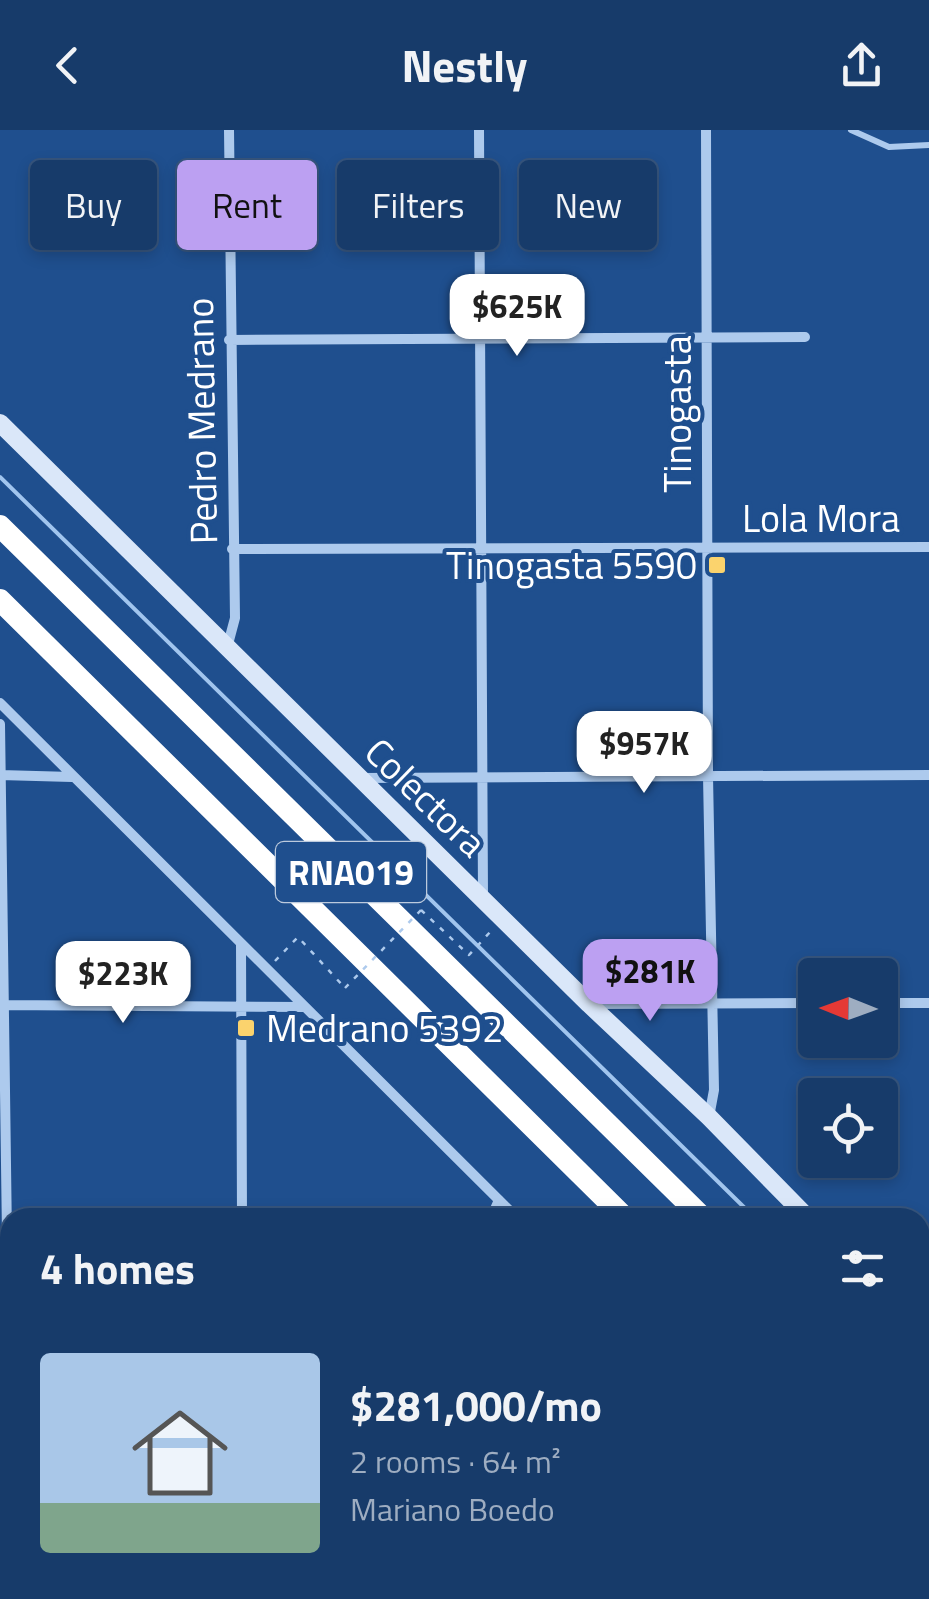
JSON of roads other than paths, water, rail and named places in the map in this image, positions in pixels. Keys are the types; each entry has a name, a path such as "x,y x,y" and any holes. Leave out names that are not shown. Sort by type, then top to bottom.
{"highway":[{"name":"RNA019","path":"0,526 693,1208"},
{"name":"RNA019","path":"0,600 615,1208"}],"street":[{"name":"Pedro Medrano","path":"227,649 235,618 229,340 230,130"},
{"path":"480,130 482,898"},
{"name":"Tinogasta","path":"706,130 708,776 714,1090 709,1116"},
{"path":"229,340 805,338"},
{"name":"Colectora","path":"0,423 798,1208"},
{"name":"Lola Mora","path":"232,549 929,548"},
{"path":"0,703 507,1208"},
{"path":"0,724 6,1208"},
{"path":"1,775 74,777"},
{"path":"358,778 929,776"},
{"path":"241,946 242,1208"},
{"path":"589,1004 798,1003"},
{"path":"898,1003 929,1003"},
{"path":"3,1006 304,1007"},
{"path":"495,1208 499,1200"}],"lane":[{"path":"851,130 889,147 929,145"}],"waterway":[{"path":"0,477 745,1208"}],"place":[{"name":"Tinogasta 5590","path":"717,565"},
{"name":"Medrano 5392","path":"246,1028"}]}
